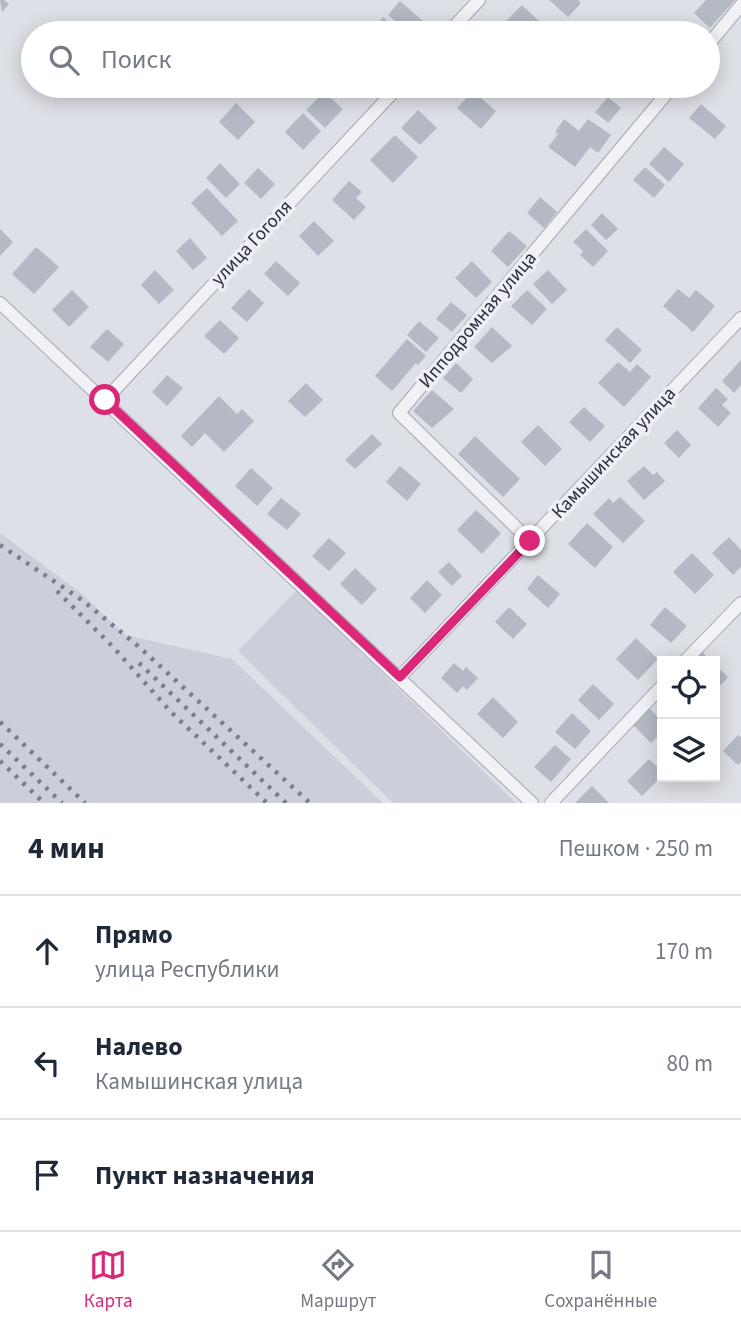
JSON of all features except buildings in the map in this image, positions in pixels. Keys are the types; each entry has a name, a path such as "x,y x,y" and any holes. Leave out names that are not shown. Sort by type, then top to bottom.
{"street":[{"path":"460,21 480,0"},
{"path":"720,30 741,5"},
{"name":"улица Гоголя","path":"105,400 388,98"},
{"name":"Ипподромная улица","path":"530,541 399,413 663,98"},
{"path":"0,303 532,803"},
{"name":"Камышинская улица","path":"400,677 741,318"},
{"path":"690,656 741,603"},
{"path":"551,803 657,690"}],"shaded area":[{"path":"0,533 81,593 125,635 232,659 383,803 0,803"},
{"path":"297,590 516,803 393,803 238,651"}],"railway":[{"path":"0,545 82,600 138,646 310,803"},
{"path":"57,591 114,648 171,712 267,803"},
{"path":"139,663 286,803"},
{"path":"0,722 85,803"},
{"path":"0,744 62,803"},
{"path":"0,761 44,803"}],"route":[{"path":"105,400 400,677 530,541"}]}
